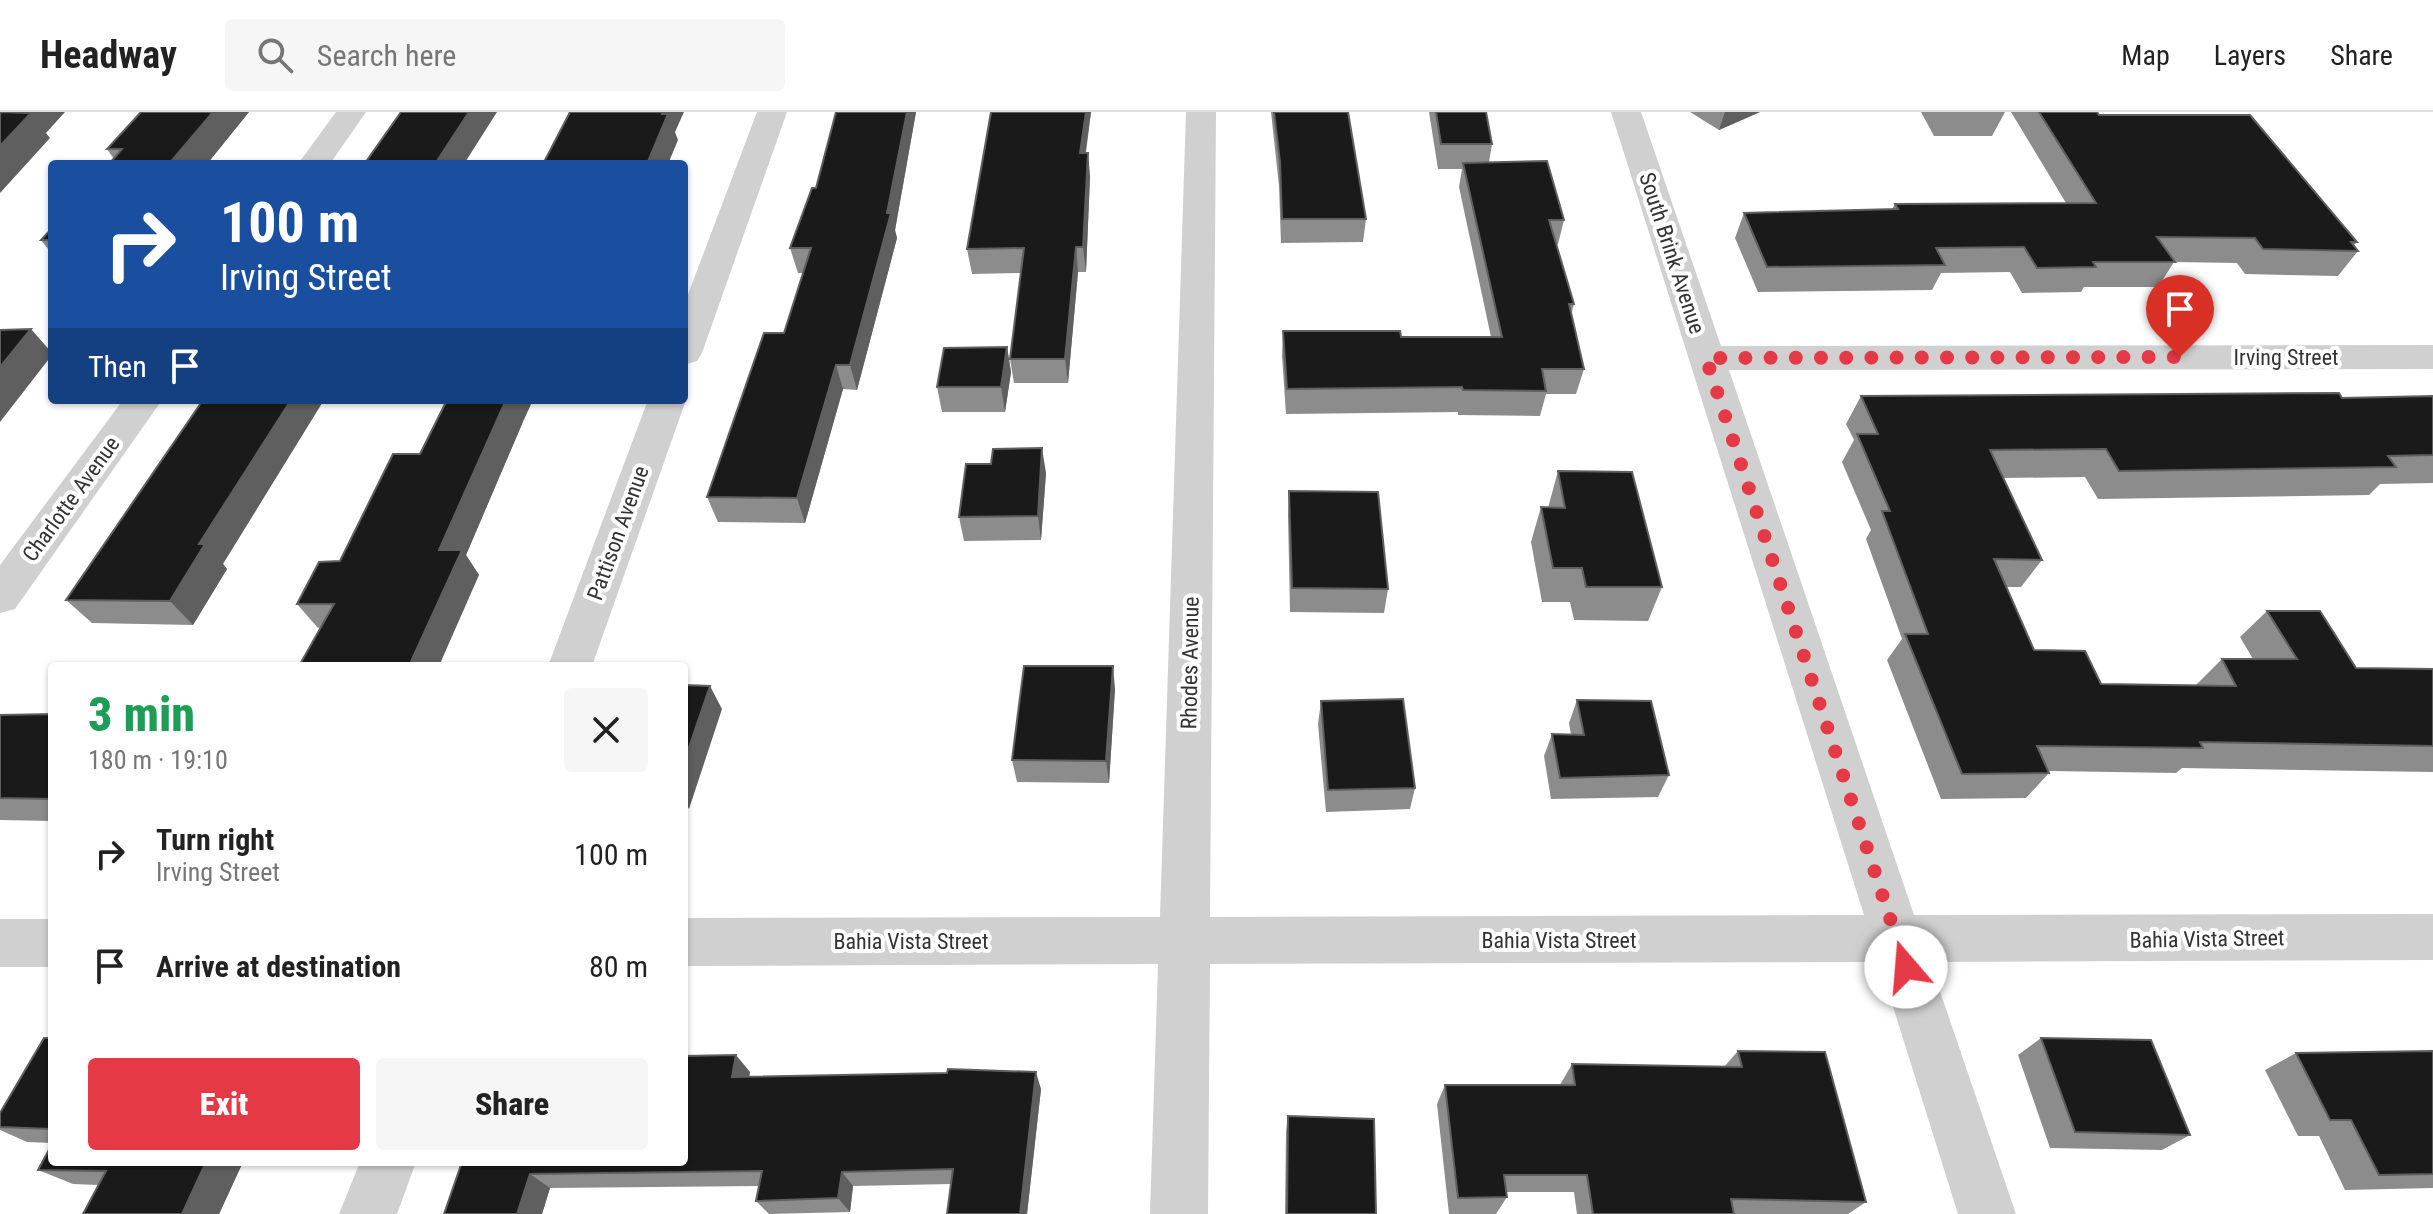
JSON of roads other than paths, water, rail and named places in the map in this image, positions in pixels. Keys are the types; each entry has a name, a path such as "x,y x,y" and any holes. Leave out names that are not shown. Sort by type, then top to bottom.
{"street":[{"path":"317,160 351,112"},
{"path":"688,342 772,112"},
{"name":"Rhodes Avenue","path":"1179,1214 1201,112"},
{"name":"South Brink Avenue","path":"1626,112 1987,1214"},
{"name":"Irving Street","path":"1706,358 2433,357"},
{"name":"Charlotte Avenue","path":"0,597 140,404"},
{"name":"Pattison Avenue","path":"571,662 666,404"},
{"name":"Bahia Vista Street","path":"688,942 2433,937"},
{"path":"0,943 48,943"},
{"path":"368,1214 386,1166"}]}
